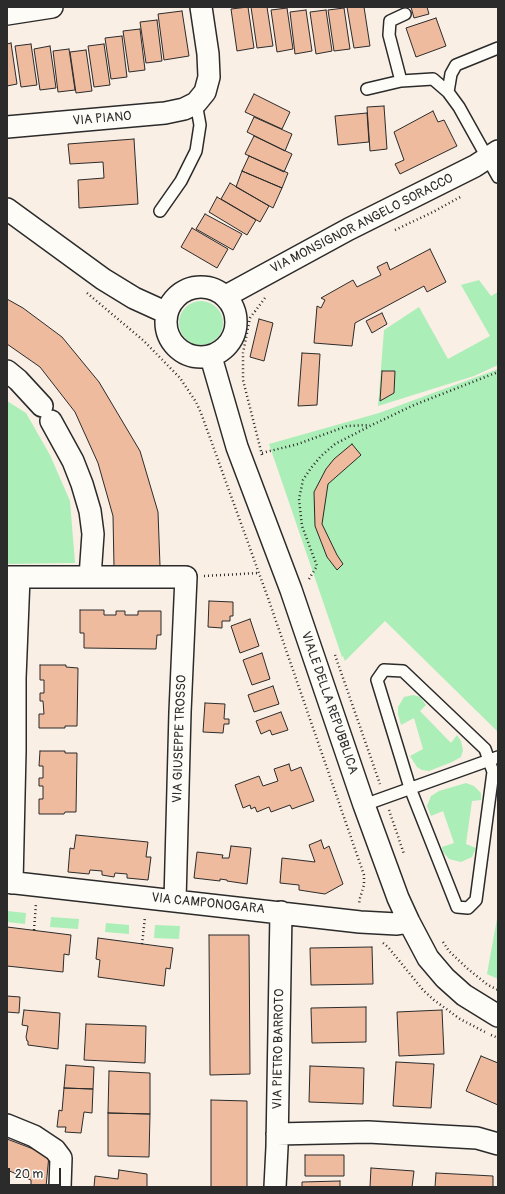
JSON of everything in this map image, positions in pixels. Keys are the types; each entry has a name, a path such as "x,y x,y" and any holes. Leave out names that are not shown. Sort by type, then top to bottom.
{"street":[{"path":"7,14 52,7"},
{"path":"196,103 205,92 209,77 208,54 201,7"},
{"name":"VIA PIANO","path":"7,127 165,113 184,110 196,103"},
{"name":"VIA MONSIGNOR ANGELO SORACCO","path":"226,296 349,229 475,166 493,155"},
{"path":"7,196 103,279"},
{"path":"7,209 103,279 134,298 167,313"},
{"path":"199,286 213,288 226,296 234,309 237,323 234,338 224,350 211,357 196,358 182,352 171,342 166,328 167,313 173,300 185,290 199,286"},
{"name":"VIALE DELLA REPUBBLICA","path":"211,357 237,446 291,590 364,805 398,898 428,958 445,978 464,995 498,1016"},
{"path":"7,371 18,380 46,413 73,461 90,511 93,534 90,576"},
{"path":"10,882 13,577 186,577"},
{"name":"VIA GIUSEPPE TROSSO","path":"175,901 186,577"},
{"name":"VIA CAMPONOGARA","path":"10,882 360,922 397,924 409,922"},
{"name":"VIA PIETRO BARROTO","path":"275,1187 281,912"},
{"path":"7,1125 34,1136 55,1150 61,1158 60,1187"},
{"path":"277,1134 368,1132 477,1138 498,1144"}],"lane":[{"path":"401,81 390,35 390,21 405,14"},
{"path":"448,92 451,74 456,65 498,48"},
{"path":"367,89 401,81 433,79 448,92 493,155 498,177"},
{"path":"160,211 181,181 196,151 200,124 196,103"},
{"path":"384,670 403,671 493,758 493,772 476,900 468,908 457,907 410,788 377,680 384,670"},
{"path":"364,805 493,758"}],"path":[{"path":"389,233 433,212 465,194"},
{"path":"81,289 144,341 180,378 196,402 207,426 260,573 364,875 364,885 360,898 360,922"},
{"path":"265,460 243,380 243,353 250,318 266,297"},
{"path":"309,578 317,566 302,526 300,499 303,480 322,456 335,444 372,425 414,405 498,372"},
{"path":"262,453 298,444 347,426 372,425"},
{"path":"306,571 310,583"},
{"path":"186,577 260,573"},
{"path":"334,649 405,855"},
{"path":"34,930 36,899"},
{"path":"142,944 145,913"},
{"path":"441,939 450,951 468,968 488,985 498,990"}],"green space":[{"path":"479,280 491,296 498,292 498,365 474,376 378,406 384,330 419,307 448,359 490,336 461,285"},
{"path":"201,301 213,305 219,311 223,323 219,335 213,341 201,345 189,341 183,335 179,323 183,311 189,305"},
{"path":"498,369 498,732 385,621 345,661 343,656 342,657 269,444 379,413"},
{"path":"7,401 26,413 50,455 70,501 75,563 7,564"},
{"path":"413,695 420,697 426,705 420,711 451,743 457,735 461,741 463,750 461,757 429,771 422,770 417,767 410,756 423,749 414,718 401,725 398,714 398,707 404,697"},
{"path":"466,783 474,786 481,793 481,800 472,801 466,844 476,848 472,857 461,862 449,859 443,852 442,847 454,843 443,811 431,816 427,806 431,796 439,791"},
{"path":"7,911 26,913 25,924 7,922"},
{"path":"498,913 498,979 487,974"},
{"path":"51,917 79,919 78,929 50,927"},
{"path":"106,923 129,925 129,934 105,932"},
{"path":"155,925 180,926 179,939 154,938"}],"building":[{"path":"248,7 254,48 237,51 231,9"},
{"path":"251,7 267,7 273,46 257,48"},
{"path":"347,7 364,7 370,46 354,48"},
{"path":"411,7 427,7 429,14 414,18"},
{"path":"287,8 293,49 277,52 271,10"},
{"path":"344,8 350,49 334,51 328,10"},
{"path":"306,10 312,51 295,54 290,12"},
{"path":"326,10 332,51 316,54 310,12"},
{"path":"182,11 189,56 164,60 158,14"},
{"path":"436,18 446,46 416,57 406,28"},
{"path":"157,20 162,61 146,63 140,22"},
{"path":"140,29 145,70 129,72 123,31"},
{"path":"122,36 127,77 111,79 105,38"},
{"path":"11,43 17,84 7,86 7,44"},
{"path":"31,44 37,85 21,87 15,46"},
{"path":"104,44 110,85 94,87 88,46"},
{"path":"50,46 56,88 40,90 34,49"},
{"path":"69,49 75,90 58,92 53,51"},
{"path":"86,50 92,91 76,93 70,52"},
{"path":"254,94 290,112 282,129 245,112"},
{"path":"384,106 387,149 370,151 367,107"},
{"path":"433,111 438,122 444,120 457,146 400,174 395,164 404,160 394,132"},
{"path":"367,113 369,142 338,145 335,116"},
{"path":"254,117 292,134 285,151 247,132"},
{"path":"254,136 292,154 284,172 245,154"},
{"path":"134,139 138,204 79,208 78,180 104,178 103,162 70,164 68,144"},
{"path":"249,156 288,173 282,188 242,171"},
{"path":"242,171 282,188 273,208 236,187"},
{"path":"230,183 269,206 260,222 221,199"},
{"path":"217,197 256,220 247,235 209,212"},
{"path":"205,214 242,234 233,250 196,229"},
{"path":"192,228 228,249 217,268 181,247"},
{"path":"430,249 446,282 427,292 424,286 355,323 352,346 314,343 317,306 321,308 325,300 321,298 353,280 357,287 381,275 377,267 387,262 390,270"},
{"path":"7,299 23,308 62,337 99,382 140,451 158,512 160,566 114,567 113,516 98,463 75,412 40,367 7,344"},
{"path":"382,313 387,324 372,333 366,321"},
{"path":"259,319 273,323 264,361 250,357"},
{"path":"302,353 320,354 317,405 298,406"},
{"path":"382,371 395,371 394,393 380,401"},
{"path":"352,444 361,455 328,484 322,524 343,564 337,570 327,557 315,526 314,492 326,469 334,459"},
{"path":"209,601 233,602 233,616 230,616 230,621 222,621 222,628 208,627"},
{"path":"80,610 104,610 104,615 116,615 116,611 125,611 125,615 138,615 138,611 161,611 161,635 157,635 156,649 84,648 84,633 80,633"},
{"path":"250,619 259,646 240,653 231,626"},
{"path":"262,653 270,679 252,685 243,660"},
{"path":"40,665 66,665 66,667 78,668 77,726 65,726 65,728 39,728 39,714 44,714 43,701 40,701 40,693 44,693 44,680 40,680"},
{"path":"273,686 279,704 254,712 248,695"},
{"path":"205,703 225,704 224,719 229,719 229,724 224,724 223,733 203,732"},
{"path":"281,712 288,730 272,735 270,730 261,734 256,721"},
{"path":"40,751 65,751 65,753 77,753 76,812 65,812 64,814 39,814 39,799 43,799 43,786 39,786 39,778 43,778 43,766 39,766"},
{"path":"289,764 291,771 301,767 314,801 292,809 290,805 271,812 269,807 257,812 255,807 251,809 250,805 243,808 235,785 259,776 263,786 278,781 274,769"},
{"path":"76,835 148,842 146,857 151,857 148,880 127,878 127,874 115,873 114,877 102,875 102,871 90,870 89,874 68,872 70,848 74,849"},
{"path":"321,840 324,849 329,846 343,884 325,894 299,890 299,885 280,883 282,858 315,862 309,845"},
{"path":"231,846 251,848 247,884 220,879 220,881 194,878 197,852 223,855 222,858 229,858"},
{"path":"7,927 71,935 69,955 64,954 63,972 7,966"},
{"path":"209,935 249,935 250,1074 210,1075"},
{"path":"98,938 173,948 170,969 166,968 164,986 98,977 100,960 96,959"},
{"path":"372,947 373,984 311,985 310,948"},
{"path":"7,996 20,997 19,1013 7,1012"},
{"path":"366,1007 366,1042 312,1043 311,1008"},
{"path":"24,1010 60,1013 58,1049 28,1045 26,1037 28,1026 22,1025"},
{"path":"442,1010 444,1054 399,1056 397,1012"},
{"path":"86,1024 146,1026 145,1063 84,1060"},
{"path":"481,1056 498,1063 498,1105 466,1091"},
{"path":"396,1062 434,1064 431,1108 393,1106"},
{"path":"66,1065 94,1067 93,1089 64,1088"},
{"path":"310,1066 364,1068 363,1104 309,1102"},
{"path":"109,1071 150,1073 150,1114 108,1113"},
{"path":"64,1088 93,1089 92,1113 84,1112 81,1133 65,1132 66,1127 57,1127 59,1110 62,1111"},
{"path":"211,1100 247,1101 247,1187 211,1187"},
{"path":"108,1113 150,1114 149,1157 108,1156"},
{"path":"7,1139 49,1155 46,1187 31,1187 31,1180 7,1170"},
{"path":"305,1155 344,1155 344,1176 305,1176"},
{"path":"371,1168 414,1171 412,1187 370,1187"},
{"path":"119,1170 147,1174 147,1187 94,1187 95,1176 118,1179"},
{"path":"436,1173 493,1176 493,1187 435,1187"},
{"path":"340,1181 340,1187 302,1187 302,1182"}]}
